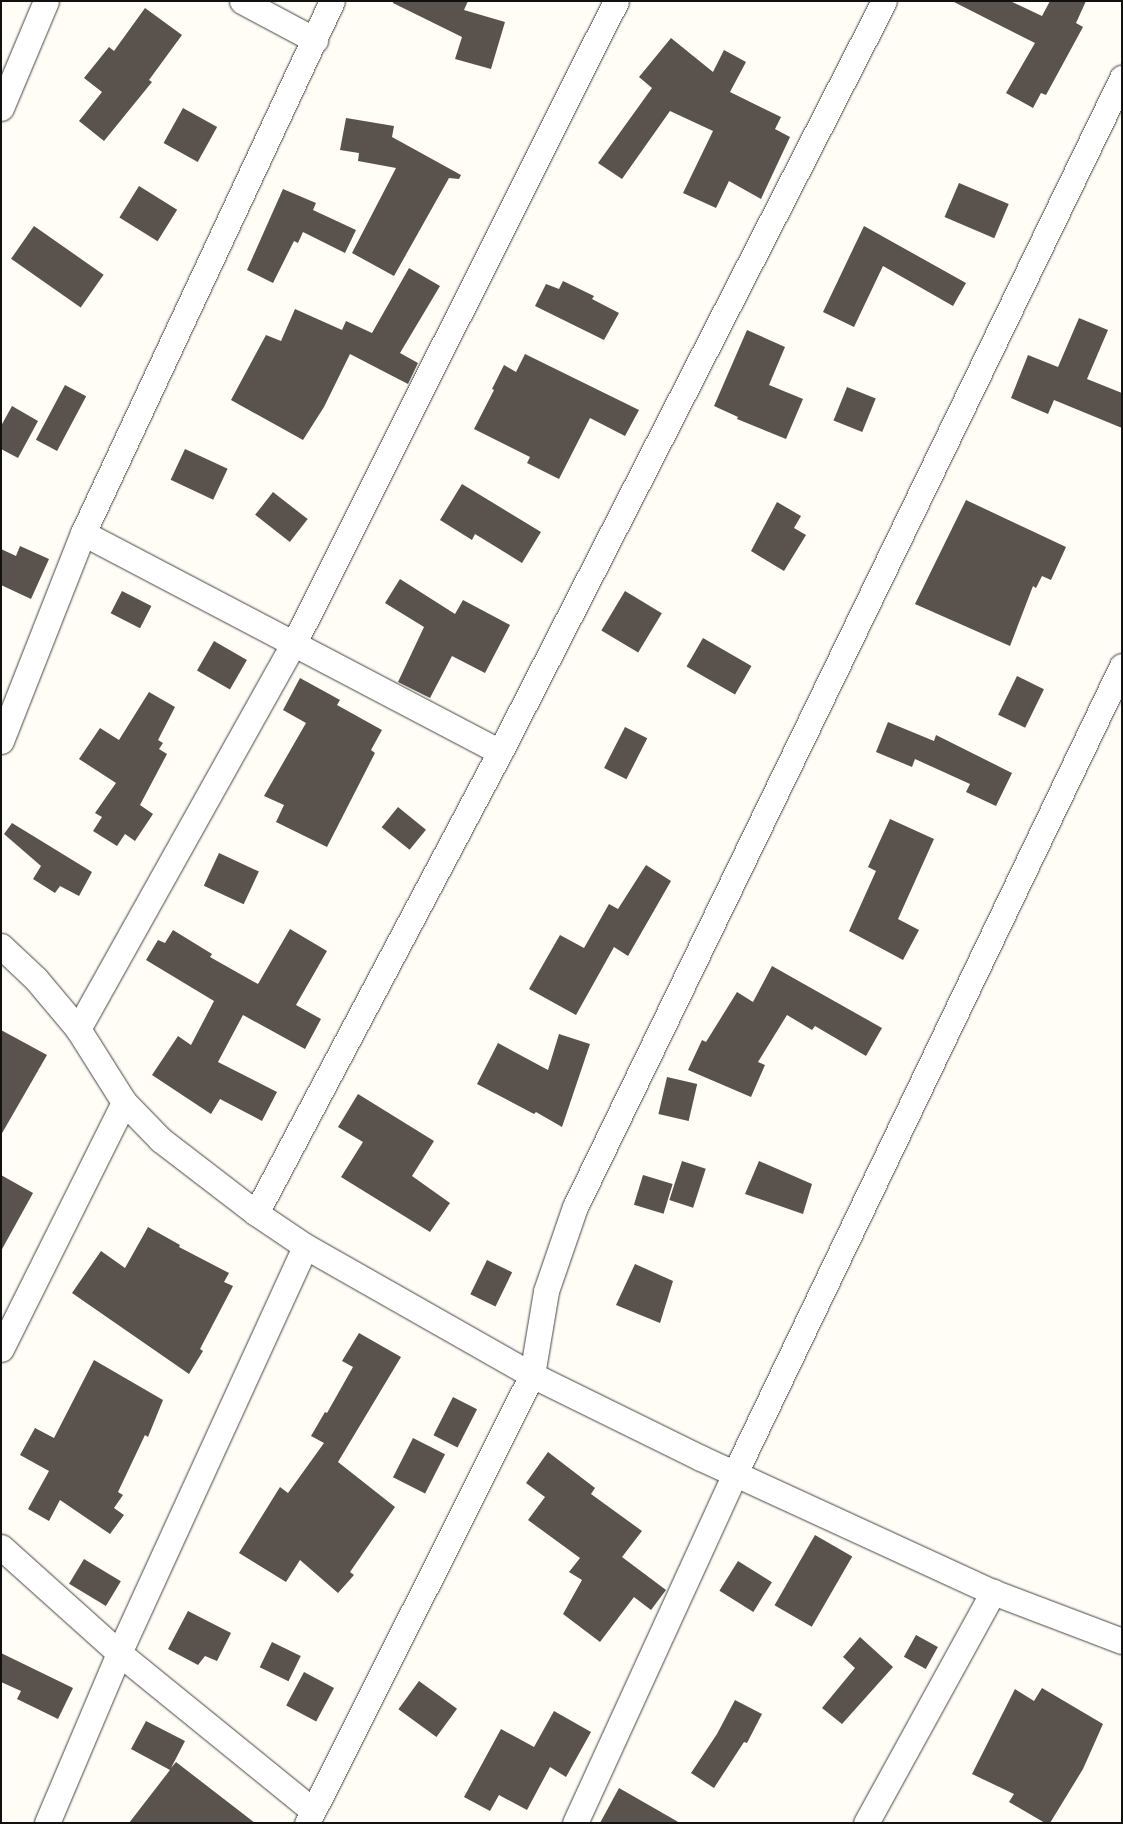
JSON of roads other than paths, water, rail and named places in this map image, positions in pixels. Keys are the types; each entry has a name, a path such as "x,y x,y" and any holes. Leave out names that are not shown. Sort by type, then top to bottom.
{"street":[{"path":"1,108 46,1"},
{"path":"242,1 315,40"},
{"path":"1,741 83,533 332,1"},
{"path":"78,1029 293,645 616,1"},
{"path":"256,1213 500,752 884,1"},
{"path":"1,1547 119,1653 309,1816 532,1375 546,1291 574,1207 1122,78"},
{"path":"83,533 293,645 500,752"},
{"path":"575,1823 735,1473 1122,666"},
{"path":"1,946 36,979 78,1029 124,1102 161,1140 256,1213 306,1246 532,1375 701,1458 993,1592 1122,1641"},
{"path":"1,1349 124,1102"},
{"path":"48,1823 119,1653 306,1246"},
{"path":"866,1823 993,1592"}]}
